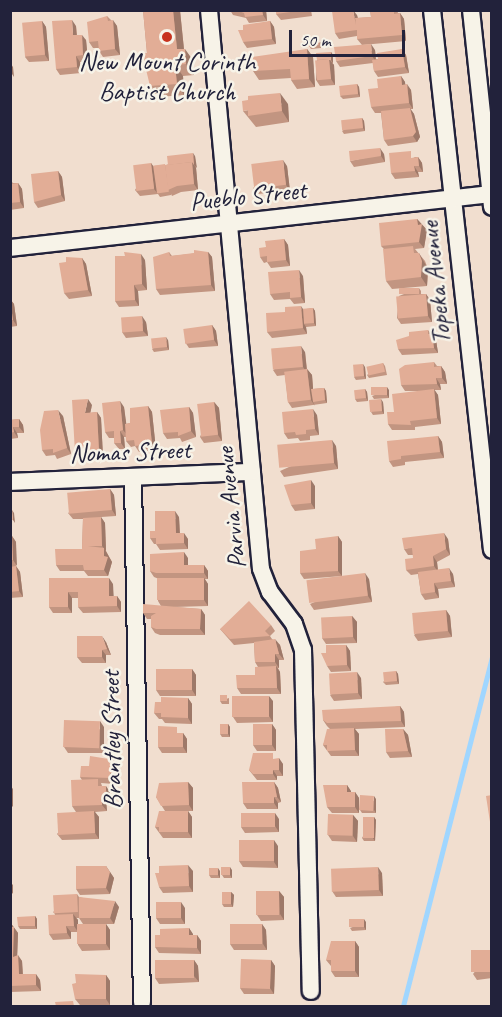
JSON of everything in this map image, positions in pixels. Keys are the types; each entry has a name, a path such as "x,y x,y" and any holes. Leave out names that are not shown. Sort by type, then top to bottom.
{"street":[{"name":"Parvia Avenue","path":"209,10 231,224 261,568 270,592 294,624 303,650 311,991"},
{"name":"Topeka Avenue","path":"432,10 492,550"},
{"path":"471,10 491,198"},
{"name":"Pueblo Street","path":"10,248 452,199 491,198"},
{"name":"Nomas Street","path":"10,482 252,472"},
{"name":"Brantley Street","path":"133,478 142,1002"}],"building":[{"name":"New Mount Corinth Baptist Church","path":"143,10 173,10 177,49 185,49 186,64 175,65 177,84 150,86 142,53 147,53"},
{"path":"236,10 262,10 263,15 245,17 244,13"},
{"path":"276,10 305,10 276,14"},
{"path":"353,10 356,25 355,18 371,17 370,10 394,10 394,14 400,13 402,35 357,39 357,30 335,33 332,11"},
{"path":"107,16 108,21 113,20 115,49 99,51 98,41 89,42 87,22"},
{"path":"72,20 73,35 82,35 83,55 76,56 77,67 56,69 52,21"},
{"path":"42,21 45,55 25,57 22,23"},
{"path":"270,21 272,39 243,42 238,30 243,30 243,25"},
{"path":"318,39 319,45 309,46 308,41"},
{"path":"371,44 372,56 336,61 334,47"},
{"path":"307,49 309,79 291,80 290,69 253,71 252,57"},
{"path":"402,49 405,67 374,71 372,60 378,59 377,53"},
{"path":"331,52 331,60 317,60 316,53"},
{"path":"329,59 331,79 317,80 315,60"},
{"path":"401,76 402,85 407,84 409,103 371,107 368,89 378,88 377,79"},
{"path":"357,84 358,94 340,96 339,86"},
{"path":"280,93 282,111 248,116 248,110 243,111 242,101 248,100 248,96"},
{"path":"410,108 416,132 413,136 384,140 381,111"},
{"path":"362,118 363,128 342,130 341,120"},
{"path":"380,148 381,156 350,161 349,151"},
{"path":"411,151 411,158 418,157 419,166 414,166 415,171 391,173 389,153"},
{"path":"193,153 194,165 192,162 168,165 167,156"},
{"path":"283,160 286,185 254,189 251,164"},
{"path":"192,162 194,184 177,186 168,190 165,165"},
{"path":"151,163 154,189 136,191 133,165"},
{"path":"165,164 169,192 157,193 153,166"},
{"path":"58,171 61,195 34,202 31,174"},
{"path":"18,183 20,202 10,203 10,184"},
{"path":"417,219 418,225 422,224 419,242 381,246 379,223"},
{"path":"284,239 286,260 267,262 267,256 260,257 259,248 266,247 265,241"},
{"path":"413,246 414,253 419,253 422,261 421,277 386,281 383,249"},
{"path":"194,250 208,252 211,285 156,289 153,257 169,252 170,256 194,253"},
{"path":"124,252 141,254 142,284 134,285 135,300 115,301 115,256 125,256"},
{"path":"66,257 82,258 88,290 64,293 59,263 66,262"},
{"path":"299,270 301,297 290,298 290,292 270,294 268,272"},
{"path":"399,288 419,288 419,294 399,294"},
{"path":"426,294 428,316 398,319 396,297"},
{"path":"10,300 13,320 10,320"},
{"path":"301,306 303,328 267,332 266,313 285,312 285,307"},
{"path":"313,308 314,323 304,324 303,309"},
{"path":"142,316 143,331 122,332 121,317"},
{"path":"212,325 214,340 185,344 183,329"},
{"path":"428,330 428,334 432,334 434,348 398,349 396,340 409,336 409,332"},
{"path":"166,337 167,347 152,349 151,339"},
{"path":"301,346 303,367 273,370 271,349"},
{"path":"434,362 434,367 441,366 442,378 436,378 437,384 401,385 399,369 405,365"},
{"path":"383,363 385,372 368,376 366,367"},
{"path":"363,364 364,376 354,377 353,365"},
{"path":"307,369 311,400 288,403 284,372"},
{"path":"371,387 387,387 387,395 371,395"},
{"path":"324,388 325,400 313,402 311,389"},
{"path":"365,389 366,398 355,399 354,390"},
{"path":"434,389 437,418 410,421 411,425 388,424 387,412 394,412 392,394"},
{"path":"88,399 85,413 97,412 99,451 75,453 72,400"},
{"path":"381,399 382,411 370,412 369,400"},
{"path":"120,401 123,430 120,431 121,443 114,443 114,431 105,432 102,403"},
{"path":"214,402 218,435 201,437 197,404"},
{"path":"148,406 152,444 135,446 134,440 126,441 125,424 130,423 130,408"},
{"path":"189,407 191,431 178,436 178,432 163,433 160,410"},
{"path":"313,409 315,429 306,430 306,434 284,433 282,412"},
{"path":"58,410 67,448 53,453 53,449 42,450 40,430 44,411"},
{"path":"19,419 19,427 13,427 14,432 10,433 10,420"},
{"path":"438,436 440,452 401,456 401,459 389,461 387,441"},
{"path":"332,440 334,463 279,468 277,445"},
{"path":"311,480 311,503 291,505 284,485"},
{"path":"110,489 112,510 69,514 67,493"},
{"path":"12,510 13,520 10,520 10,511"},
{"path":"155,511 175,511 176,533 184,533 184,543 156,544 156,538 150,538 150,531 155,531"},
{"path":"101,517 102,546 88,546 104,548 104,556 108,557 104,570 84,570 83,565 56,565 55,549 82,549 83,518"},
{"path":"444,533 446,549 433,556 434,566 406,570 405,559 413,558 412,548 404,549 402,538"},
{"path":"10,536 12,536 13,560 10,560"},
{"path":"338,536 338,571 300,573 300,551 316,549 315,539"},
{"path":"184,552 184,565 204,565 204,573 150,571 150,554"},
{"path":"16,566 19,591 10,592 10,567"},
{"path":"449,568 451,581 434,583 435,592 421,594 418,572"},
{"path":"365,573 368,596 309,603 306,580"},
{"path":"49,578 109,578 109,596 117,596 117,606 78,607 78,592 68,592 68,607 49,607"},
{"path":"157,578 204,578 204,600 157,600"},
{"path":"249,601 271,625 265,631 270,636 230,639 220,629"},
{"path":"143,604 201,609 200,629 151,627 151,616 156,613 143,613"},
{"path":"446,610 448,631 414,634 412,613"},
{"path":"352,616 353,637 322,639 321,618"},
{"path":"77,636 102,636 107,649 102,650 102,657 77,657"},
{"path":"275,639 279,654 275,654 275,662 255,662 254,642"},
{"path":"326,645 346,645 347,665 327,666 321,653 326,653"},
{"path":"276,666 277,688 237,688 236,675 255,675 255,667"},
{"path":"156,669 192,669 192,690 156,690"},
{"path":"396,671 397,681 384,682 383,672"},
{"path":"357,672 358,693 330,694 329,673"},
{"path":"220,695 227,695 227,701 220,701"},
{"path":"232,696 269,696 269,717 232,717"},
{"path":"161,697 188,698 188,718 161,717 161,713 154,713 155,702 161,702"},
{"path":"400,706 401,721 327,723 323,720 322,710"},
{"path":"64,720 100,721 99,748 63,747"},
{"path":"220,724 228,724 228,734 220,734"},
{"path":"253,724 272,724 272,745 253,745"},
{"path":"158,726 177,727 177,733 183,733 183,747 158,747"},
{"path":"354,728 355,750 327,751 327,745 323,745 327,729"},
{"path":"385,729 403,729 408,751 386,752"},
{"path":"253,753 273,753 273,759 279,758 279,770 273,770 273,774 253,774 249,770"},
{"path":"90,756 115,760 115,774 110,773 110,778 80,777 81,766 89,766"},
{"path":"98,779 98,786 106,786 106,795 102,795 102,805 72,806 71,780"},
{"path":"188,782 189,805 161,806 156,797 159,783"},
{"path":"242,782 274,782 277,797 274,797 274,803 243,803"},
{"path":"323,785 347,785 347,792 355,792 355,807 327,807"},
{"path":"360,795 374,796 373,811 359,810"},
{"path":"492,795 492,821 490,822 486,796"},
{"path":"94,811 95,833 58,835 57,813"},
{"path":"159,811 188,811 188,832 159,832 159,827 155,827"},
{"path":"241,813 275,813 275,827 241,827"},
{"path":"328,814 353,815 352,836 327,835"},
{"path":"363,817 374,817 374,838 363,838"},
{"path":"239,840 274,840 274,861 239,861"},
{"path":"188,865 189,886 159,887 155,873 159,873 159,866"},
{"path":"76,866 106,866 110,872 106,888 76,889"},
{"path":"221,867 230,867 230,875 221,875"},
{"path":"378,867 379,890 332,892 331,869"},
{"path":"209,868 218,868 218,875 209,875"},
{"path":"256,891 279,891 279,915 256,915"},
{"path":"222,892 231,892 231,904 222,904"},
{"path":"77,894 78,912 54,913 53,895"},
{"path":"79,897 115,901 110,918 79,918"},
{"path":"156,902 181,902 181,918 156,918"},
{"path":"73,914 74,926 66,926 67,933 49,934 48,915"},
{"path":"35,916 35,926 18,926 17,917"},
{"path":"349,919 364,919 364,927 349,927"},
{"path":"77,924 106,924 106,944 77,944"},
{"path":"230,924 262,924 262,944 230,944"},
{"path":"10,927 14,927 13,957 18,955 19,974 36,974 36,985 10,986"},
{"path":"189,928 189,935 197,935 197,948 155,947 155,935 160,935 160,929"},
{"path":"331,941 355,941 355,971 331,971 331,960 326,960"},
{"path":"471,950 492,950 492,972 471,972"},
{"path":"241,959 271,960 270,989 240,988"},
{"path":"155,960 194,960 194,978 155,978"},
{"path":"75,974 106,975 106,999 75,999 72,984 76,983"},
{"path":"73,1001 74,1006 56,1006 55,1002"}],"waterway":[{"path":"403,1006 492,656"}],"place":[{"name":"New Mount Corinth Baptist Church","path":"167,37"}]}
